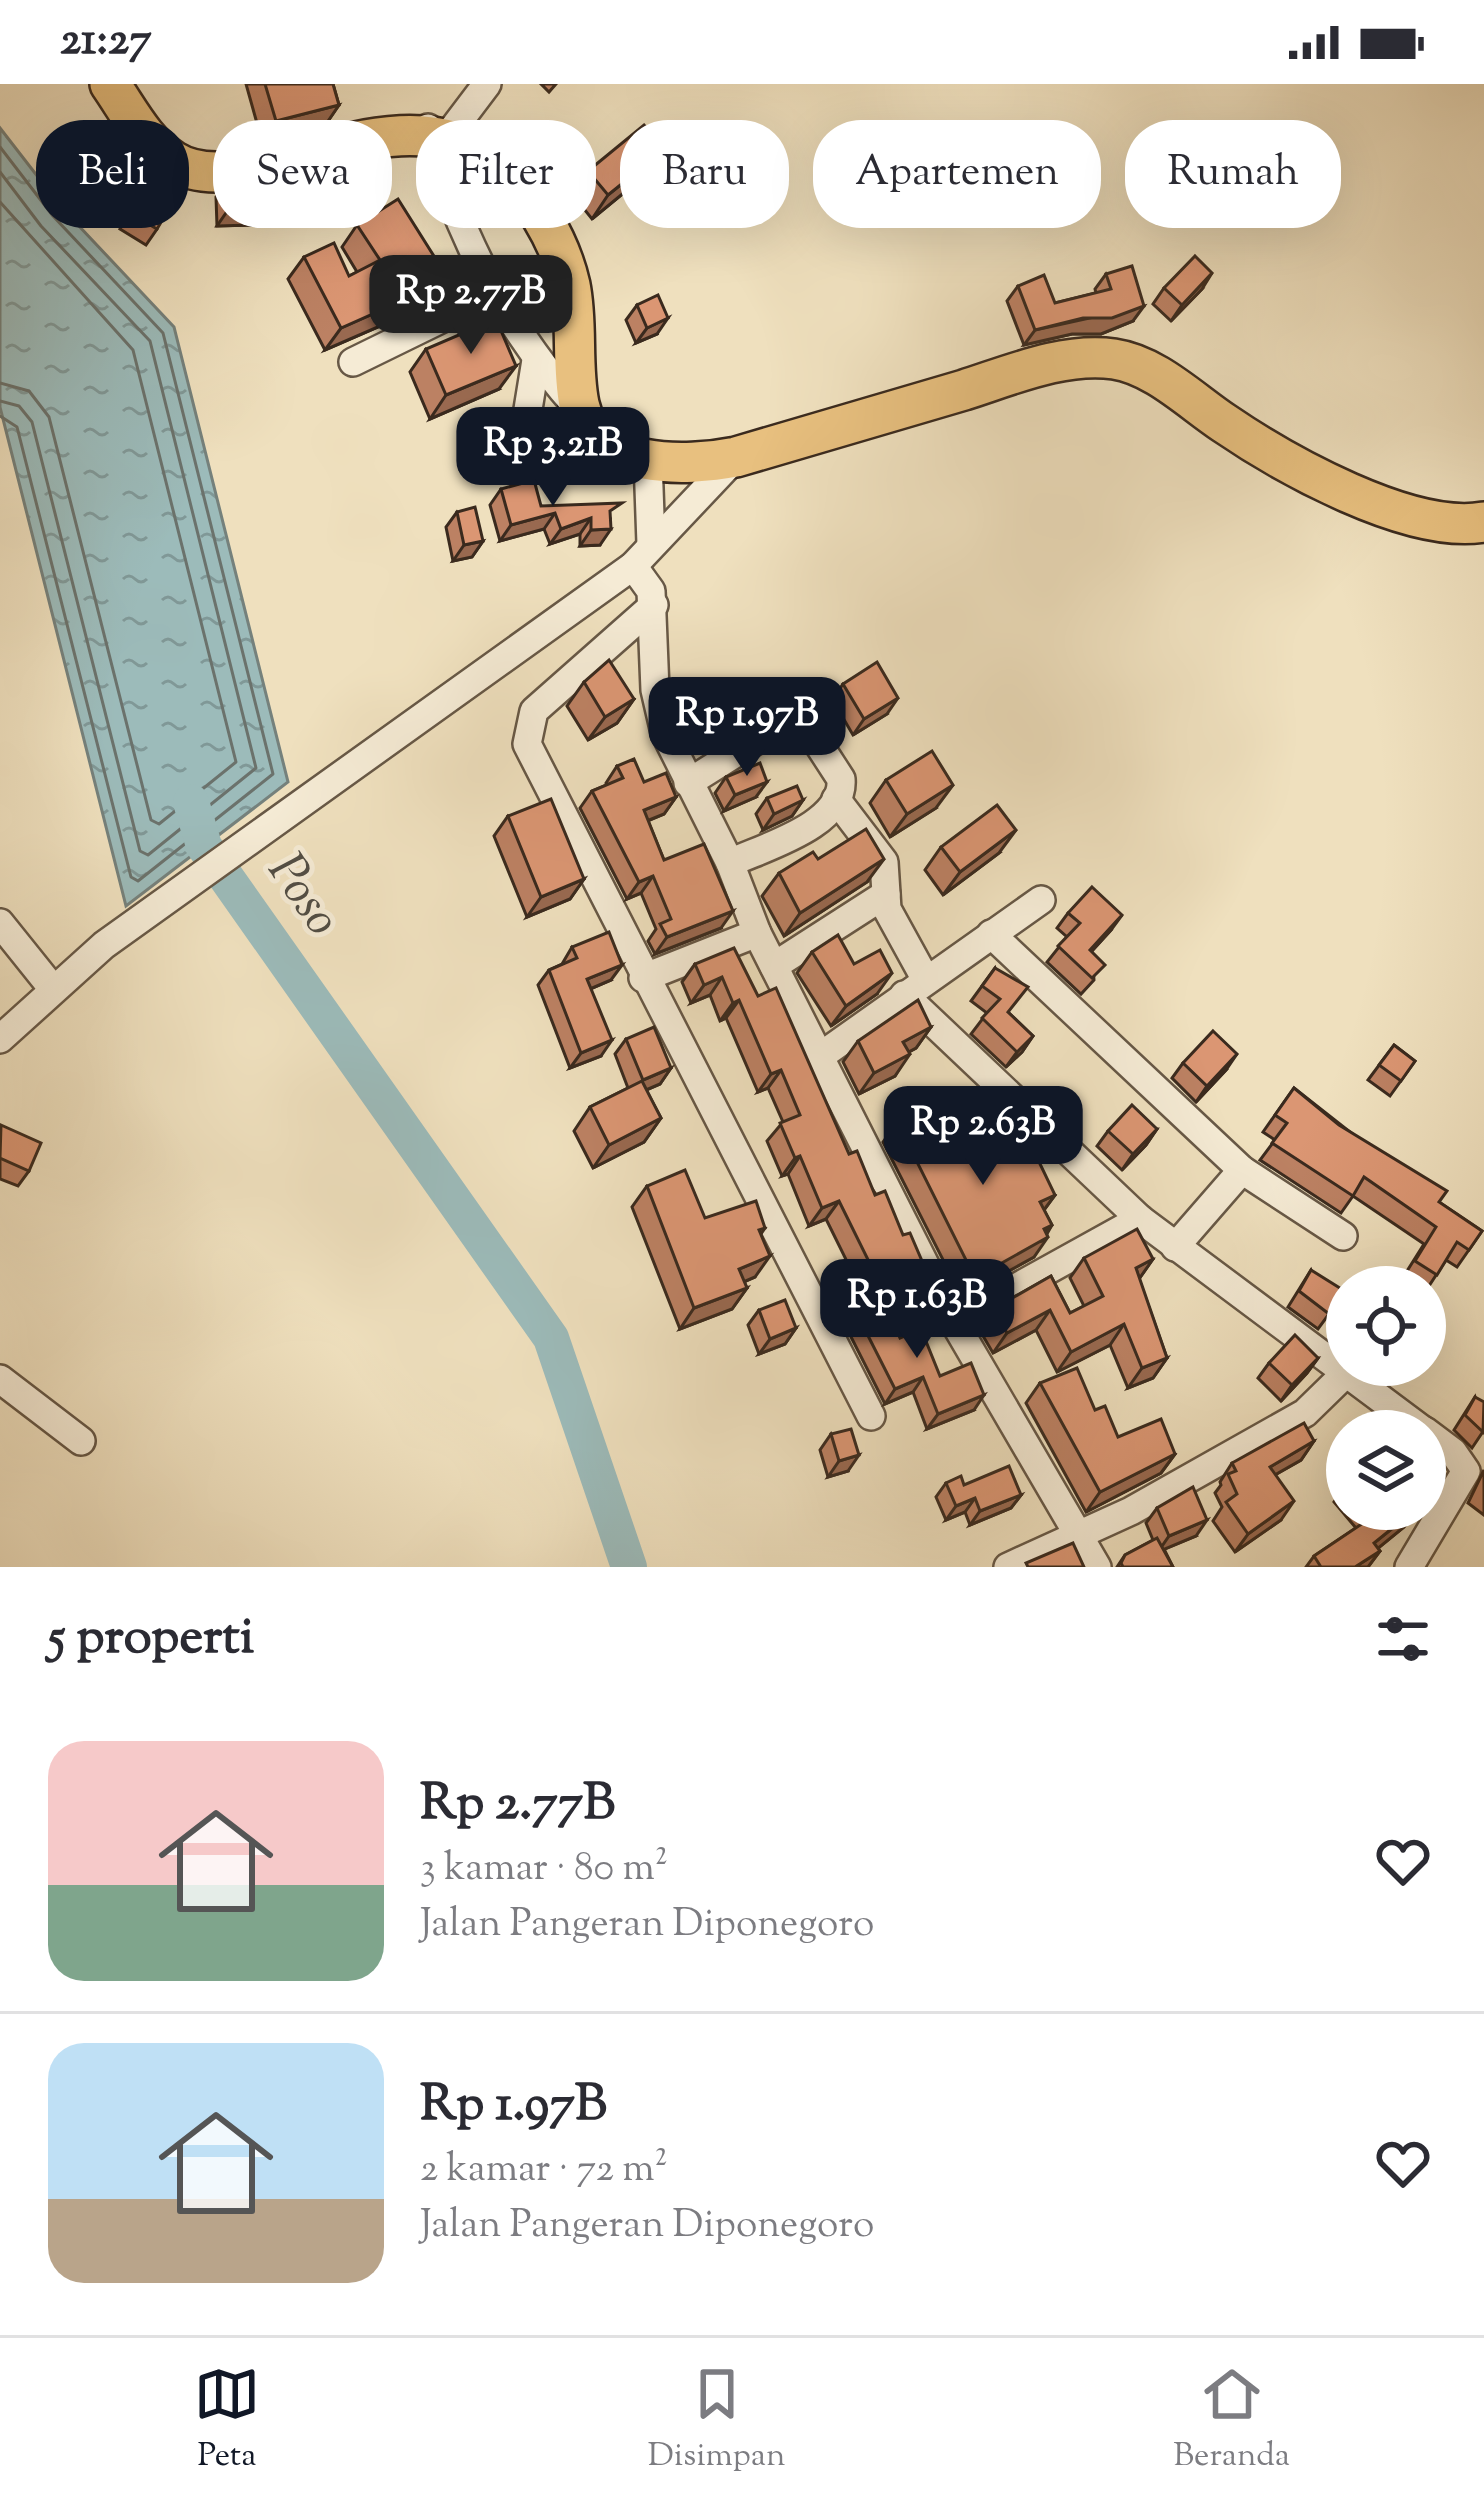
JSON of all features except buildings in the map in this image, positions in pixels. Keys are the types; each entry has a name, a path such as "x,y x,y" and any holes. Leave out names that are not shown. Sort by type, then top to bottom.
{"highway":[{"path":"110,84 139,132 192,170 220,172 369,134 416,131"},
{"path":"544,228 571,288 580,411 606,442 648,460 695,464 736,457 999,377 1091,357 1120,360 1328,481 1407,513 1466,525 1484,522"}],"street":[{"path":"449,120 487,84"},
{"path":"462,228 536,360 580,411"},
{"path":"353,362 496,292"},
{"path":"518,471 536,360"},
{"path":"0,1039 104,945 642,555 736,457"},
{"path":"648,460 642,555 654,605 656,690 665,733 730,863 757,933 954,1322 1097,1567"},
{"path":"654,605 534,710 526,736 540,776 871,1416"},
{"path":"688,783 793,717 806,724 841,779 836,799 808,826 730,863"},
{"path":"836,799 884,862 886,894 915,988 1140,1219 1326,1358"},
{"path":"774,966 886,894"},
{"path":"822,1055 1041,900"},
{"path":"0,922 52,989"},
{"path":"644,978 757,933"},
{"path":"991,934 1241,1171 1343,1236"},
{"path":"1175,1246 1241,1171"},
{"path":"954,1322 1140,1219"},
{"path":"2,1384 81,1441"},
{"path":"1007,1567 1080,1534 1304,1413 1332,1386"},
{"path":"1364,1386 1396,1410"},
{"path":"1446,1447 1466,1471 1446,1505"},
{"path":"1409,1567 1431,1530"}],"water":[{"path":"0,128 36,174 36,228 81,228 174,327 288,782 126,906 0,407"}],"waterway":[{"name":"Poso","path":"191,802 204,846 551,1338 629,1567"}]}
